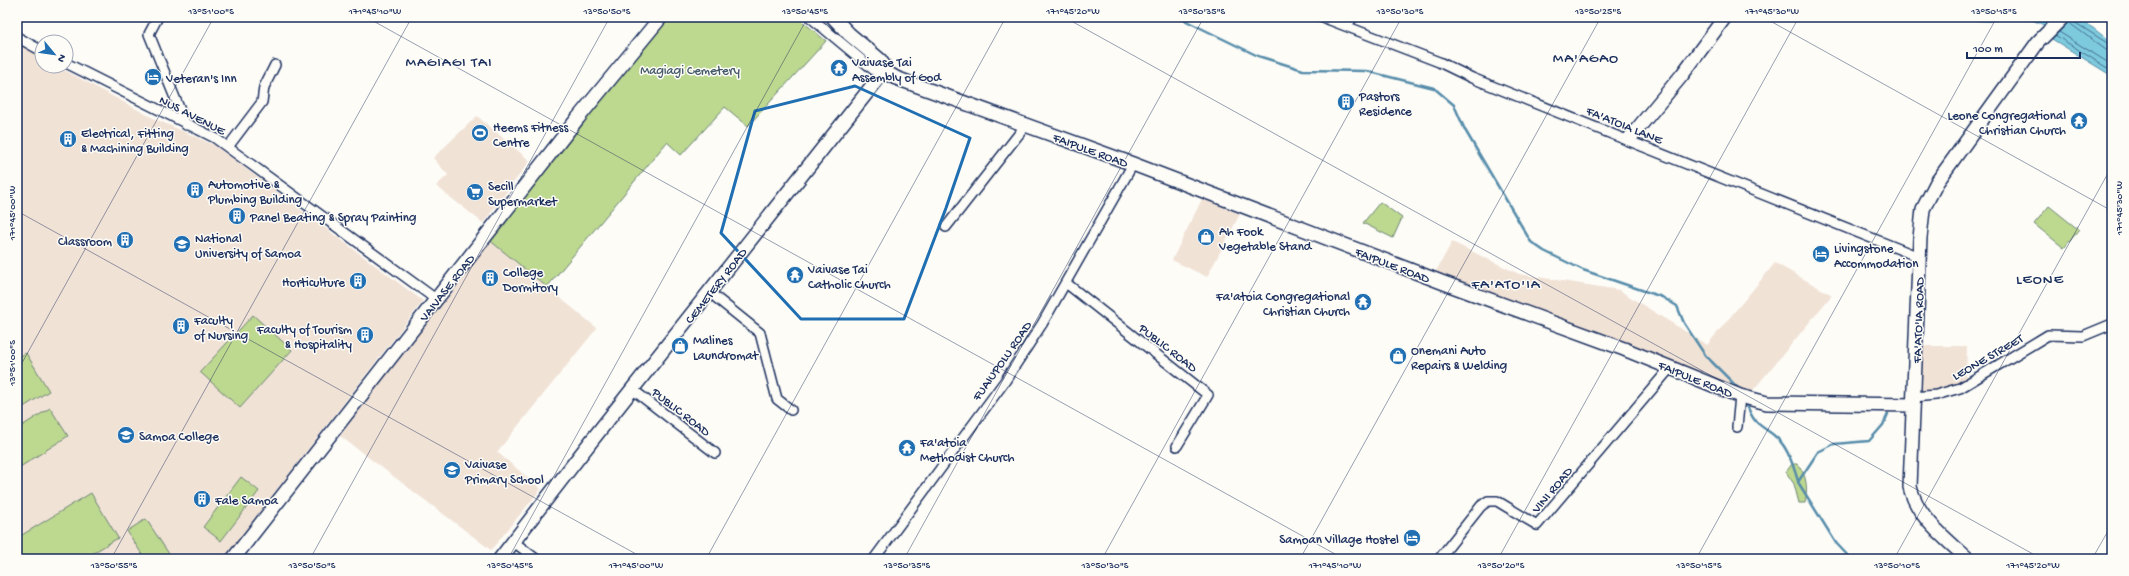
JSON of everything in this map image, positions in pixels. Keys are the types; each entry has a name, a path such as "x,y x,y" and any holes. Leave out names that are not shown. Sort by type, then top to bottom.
{"street":[{"path":"158,17 149,34 186,124"},
{"name":"VAIVASE ROAD","path":"233,559 578,118 661,17"},
{"path":"810,17 875,71 884,71 884,66 880,60 848,34 833,17"},
{"name":"FA'ATOIA LANE","path":"1322,17 1439,62 1472,78 1628,139 1919,257"},
{"path":"1346,26 1353,17"},
{"path":"1628,139 1682,75 1720,27 1725,17"},
{"name":"FA'ATO'IA ROAD","path":"1968,559 1942,535 1914,503 1910,487 1919,257 1923,209 1936,182 2041,38 2063,17"},
{"path":"17,38 34,47"},
{"path":"228,147 262,102 264,87 274,66"},
{"name":"NUS AVENUE","path":"74,67 215,138 437,300"},
{"name":"FAIPULE ROAD","path":"884,71 896,78 1133,164 1740,396 1766,403 1913,401"},
{"name":"CEMETERY ROAD","path":"500,559 632,389 884,71"},
{"path":"946,227 1026,125"},
{"name":"FUAIUPOLU ROAD","path":"874,559 1004,381 1042,324 1133,164"},
{"name":"PUBLIC ROAD","path":"1066,283 1208,395 1177,446"},
{"path":"709,292 760,333 777,399 791,410"},
{"name":"LEONE STREET","path":"1913,401 1960,388 2048,335 2083,336 2112,324"},
{"name":"VINI ROAD","path":"1439,559 1481,506 1488,501 1497,501 1537,525 1670,368"},
{"name":"PUBLIC ROAD","path":"632,389 715,453"},
{"path":"1737,427 1740,396"},
{"path":"514,542 536,559"}],"highlighted area":[{"path":"855,86 970,138 946,208 904,319 801,319 721,233 755,111"}],"shaded area":[{"name":"National University of Samoa","path":"17,43 34,53 34,74 72,74 153,118 214,145 423,301 223,559 17,559"},
{"path":"477,116 530,161 483,223 436,186 448,175 433,158"},
{"name":"Ah Fook Vegetable Stand","path":"1202,199 1240,214 1207,277 1172,260"},
{"path":"488,239 597,328 497,452 541,489 491,550 340,436"},
{"path":"1452,242 1519,274 1619,290 1707,345 1775,263 1832,295 1750,394 1435,273"},
{"path":"1922,346 1967,346 1966,381 1948,389 1923,394 1920,388"}],"green space":[{"name":"Magiagi Cemetery","path":"666,17 797,17 826,41 748,126 725,107 681,155 667,142 547,287 488,239"},
{"path":"1380,202 1402,218 1393,238 1363,223"},
{"path":"2049,206 2079,230 2064,248 2034,224"},
{"path":"253,315 292,350 240,408 200,372"},
{"path":"26,353 49,391 17,411 17,358"},
{"path":"50,408 68,436 17,469 17,429"},
{"path":"1792,464 1797,464 1805,477 1805,503 1799,503 1794,484 1786,472"},
{"path":"241,477 259,491 221,541 203,527"},
{"path":"91,493 118,538 83,559 20,559 17,554 17,538"},
{"path":"146,519 171,557 169,559 145,559 127,531"}],"water":[{"path":"1879,17 2002,17 1990,21"},
{"path":"2025,17 2074,17 2093,28 2112,43 2112,76 2052,39 2044,25"}],"waterway":[{"path":"1178,17 1258,56 1303,70 1366,71 1434,88 1454,105 1465,130 1531,242 1544,251 1583,270 1662,297 1677,306 1684,323 1705,355 1740,390"},
{"path":"1747,405 1756,422 1782,443 1790,458 1798,481"},
{"path":"1851,559 1836,543 1798,482 1818,452 1834,444 1869,441 1883,425 1888,414"}],"place":[{"name":"Vaivase Tai Assembly of God","path":"839,68"},
{"name":"Veteran's Inn","path":"153,77"},
{"name":"Pastors Residence","path":"1346,102"},
{"name":"Leone Congregational Christian Church","path":"2079,121"},
{"name":"Heems Fitness Centre","path":"480,133"},
{"name":"Electrical, Fitting & Machining Building","path":"68,139"},
{"name":"Automotive & Plumbing Building","path":"195,190"},
{"name":"Secill Supermarket","path":"475,192"},
{"name":"Panel Beating & Spray Painting","path":"237,216"},
{"name":"Ah Fook Vegetable Stand","path":"1206,237"},
{"name":"Classroom","path":"125,240"},
{"name":"National University of Samoa","path":"182,244"},
{"name":"Livingstone Accommodation","path":"1821,254"},
{"name":"Vaivase Tai Catholic Church","path":"795,275"},
{"name":"College Dormitory","path":"490,278"},
{"name":"Horticulture","path":"358,281"},
{"name":"Fa'atoia Congregational Christian Church","path":"1363,302"},
{"name":"Faculty of Nursing","path":"181,326"},
{"name":"Faculty of Tourism & Hospitality","path":"365,335"},
{"name":"Malines Laundromat","path":"680,346"},
{"name":"Onemani Auto Repairs & Welding","path":"1398,356"},
{"name":"Samoa College","path":"126,435"},
{"name":"Fa'atoia Methodist Church","path":"907,448"},
{"name":"Vaivase Primary School","path":"452,470"},
{"name":"Fale Samoa","path":"202,499"},
{"name":"Samoan Village Hostel","path":"1412,538"}],"district":[{"name":"MA'AGAO","path":"1586,57"},
{"name":"MAGIAGI TAI","path":"449,61"},
{"name":"LEONE","path":"2040,278"},
{"name":"FA'ATO'IA","path":"1506,283"}]}
